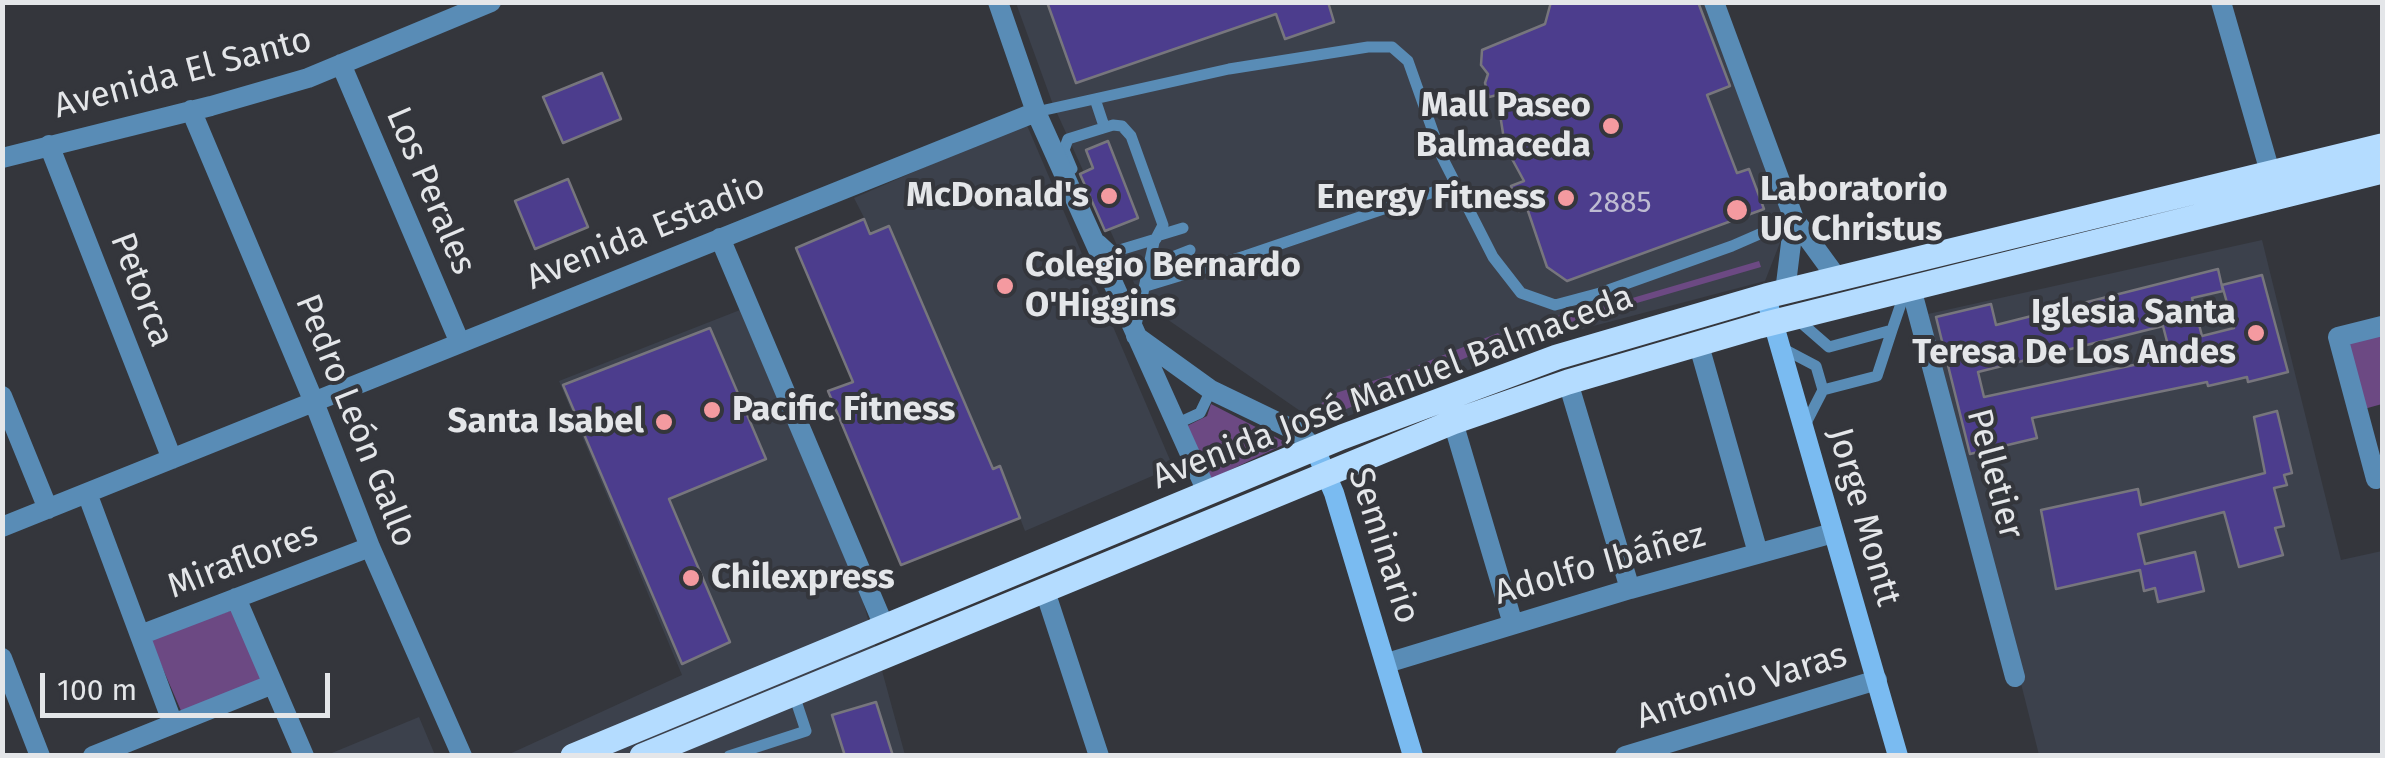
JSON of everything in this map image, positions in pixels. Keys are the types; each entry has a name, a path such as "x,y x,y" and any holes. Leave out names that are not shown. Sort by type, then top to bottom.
{"main road":[{"name":"Avenida José Manuel Balmaceda","path":"572,756 609,748 642,726 1315,448 1557,356 1837,278 2382,146"},
{"name":"Avenida José Manuel Balmaceda","path":"646,755 1453,422 1568,382 1698,342 1782,329 1908,289 2382,172"}],"street":[{"name":"Avenida El Santo","path":"2,158 308,78 490,2"},
{"path":"998,2 1036,112 1208,494"},
{"path":"1714,2 1794,219 1837,278"},
{"path":"2221,2 2270,172"},
{"name":"Los Perales","path":"341,64 460,343"},
{"name":"Pedro León Gallo","path":"191,110 314,402 370,547 462,756"},
{"name":"Avenida Estadio","path":"2,527 1036,112"},
{"name":"Petorca","path":"49,145 172,459"},
{"path":"1776,294 1794,219"},
{"path":"720,238 884,626"},
{"name":"Pelletier","path":"1908,289 2015,677"},
{"name":"Jorge Montt","path":"1776,294 1803,429 1898,756"},
{"path":"2376,479 2338,337 2382,326"},
{"name":"Seminario","path":"1134,335 1211,390 1298,432 1315,448 1328,473 1413,756"},
{"path":"1698,342 1758,553"},
{"path":"1568,382 1630,590"},
{"path":"2,396 48,509"},
{"path":"1453,422 1514,624"},
{"path":"87,494 173,724"},
{"name":"Adolfo Ibáñez","path":"1387,663 1832,533"},
{"name":"Miraflores","path":"140,636 370,547"},
{"path":"1046,591 1100,756"},
{"path":"236,598 304,756"},
{"path":"2,658 8,686 40,756"},
{"name":"Antonio Varas","path":"1625,756 1877,680"},
{"path":"94,756 273,684"},
{"path":"642,726 646,755"}],"lane":[{"path":"1036,112 1275,61 1392,47 1408,61 1454,184 1493,258 1521,292 1555,304 1732,246 1794,219"},
{"path":"1095,98 1104,126"},
{"path":"1134,335 1152,254 1158,237 1162,225 1132,136 1122,126 1104,126 1068,138 1064,150 1101,241 1113,252 1158,237 1182,228"},
{"path":"1146,286 1454,184"},
{"path":"1152,254 1166,258 1190,250"},
{"path":"1822,390 1877,376 1908,289"},
{"path":"1782,329 1829,347 1892,330"},
{"path":"1782,329 1816,366 1822,390 1803,429"},
{"path":"1816,366 1829,347"},
{"path":"1174,425 1200,413 1211,390"},
{"path":"729,756 806,730 794,695"}],"shaded area":[{"path":"1016,3 1705,3 1790,217 1765,281 1563,334 1322,426 1161,315 1139,294 1052,102"},
{"name":"Colegio Bernardo O'Higgins","path":"1026,123 1173,467 1025,531 1000,466 993,469 854,198"},
{"path":"2262,240 2341,560 2382,551 2382,755 2039,755 1928,314"},
{"path":"1759,261 1761,267 1561,325 1557,317 1565,310 1581,313"},
{"path":"740,310 863,601 905,755 505,756 682,675 559,381"},
{"path":"1498,333 1505,341 1323,419 1315,413 1327,396 1409,369"},
{"path":"2382,334 2382,404 2364,409 2347,343"},
{"path":"1211,404 1287,443 1209,480 1183,428 1207,416"},
{"path":"238,608 263,681 182,713 150,639"},
{"path":"419,717 435,755 327,755"}],"building":[{"name":"Mall Paseo Balmaceda","path":"1047,2 1328,2 1334,22 1285,39 1276,14 1076,83"},
{"name":"Mall Paseo Balmaceda","path":"1551,2 1698,2 1730,86 1707,95 1737,173 1749,169 1764,209 1567,281 1547,267 1527,208 1519,211 1511,186 1524,181 1505,146 1497,95 1489,97 1485,83 1488,74 1481,65 1482,50 1545,24"},
{"path":"602,73 621,119 563,143 543,97"},
{"name":"McDonald's","path":"1108,141 1138,218 1105,231 1080,174 1093,168 1086,150"},
{"path":"568,179 588,227 535,249 515,201"},
{"path":"864,219 870,234 889,226 993,469 1000,466 1020,518 901,565 828,391 853,382 796,248"},
{"path":"2218,269 2223,291 2192,298 2202,336 2234,328 2222,285 2262,275 2288,372 2248,382 2247,377 2208,386 2207,382 2032,418 2037,438 1970,454 1936,317 1991,304 1996,325","holes":["2163,326 2171,357 1984,397 1978,372"]},
{"name":"Santa Isabel","path":"710,328 766,459 669,499 730,642 682,664 563,385"},
{"path":"2277,411 2292,473 2284,475 2287,485 2274,488 2284,526 2275,528 2283,555 2239,567 2224,512 2138,534 2145,564 2195,552 2204,591 2158,602 2155,588 2144,591 2140,570 2056,589 2041,510 2138,489 2141,505 2265,473 2254,417"},
{"path":"876,702 893,756 845,756 832,715"}],"place":[{"name":"Mall Paseo Balmaceda","path":"1611,126"},
{"name":"McDonald's","path":"1109,196"},
{"name":"Energy Fitness","path":"1566,198"},
{"name":"Laboratorio UC Christus","path":"1737,210"},
{"name":"Colegio Bernardo O'Higgins","path":"1005,286"},
{"name":"Iglesia Santa Teresa De Los Andes","path":"2256,333"},
{"name":"Pacific Fitness","path":"712,410"},
{"name":"Santa Isabel","path":"664,422"},
{"name":"Chilexpress","path":"691,578"}]}
